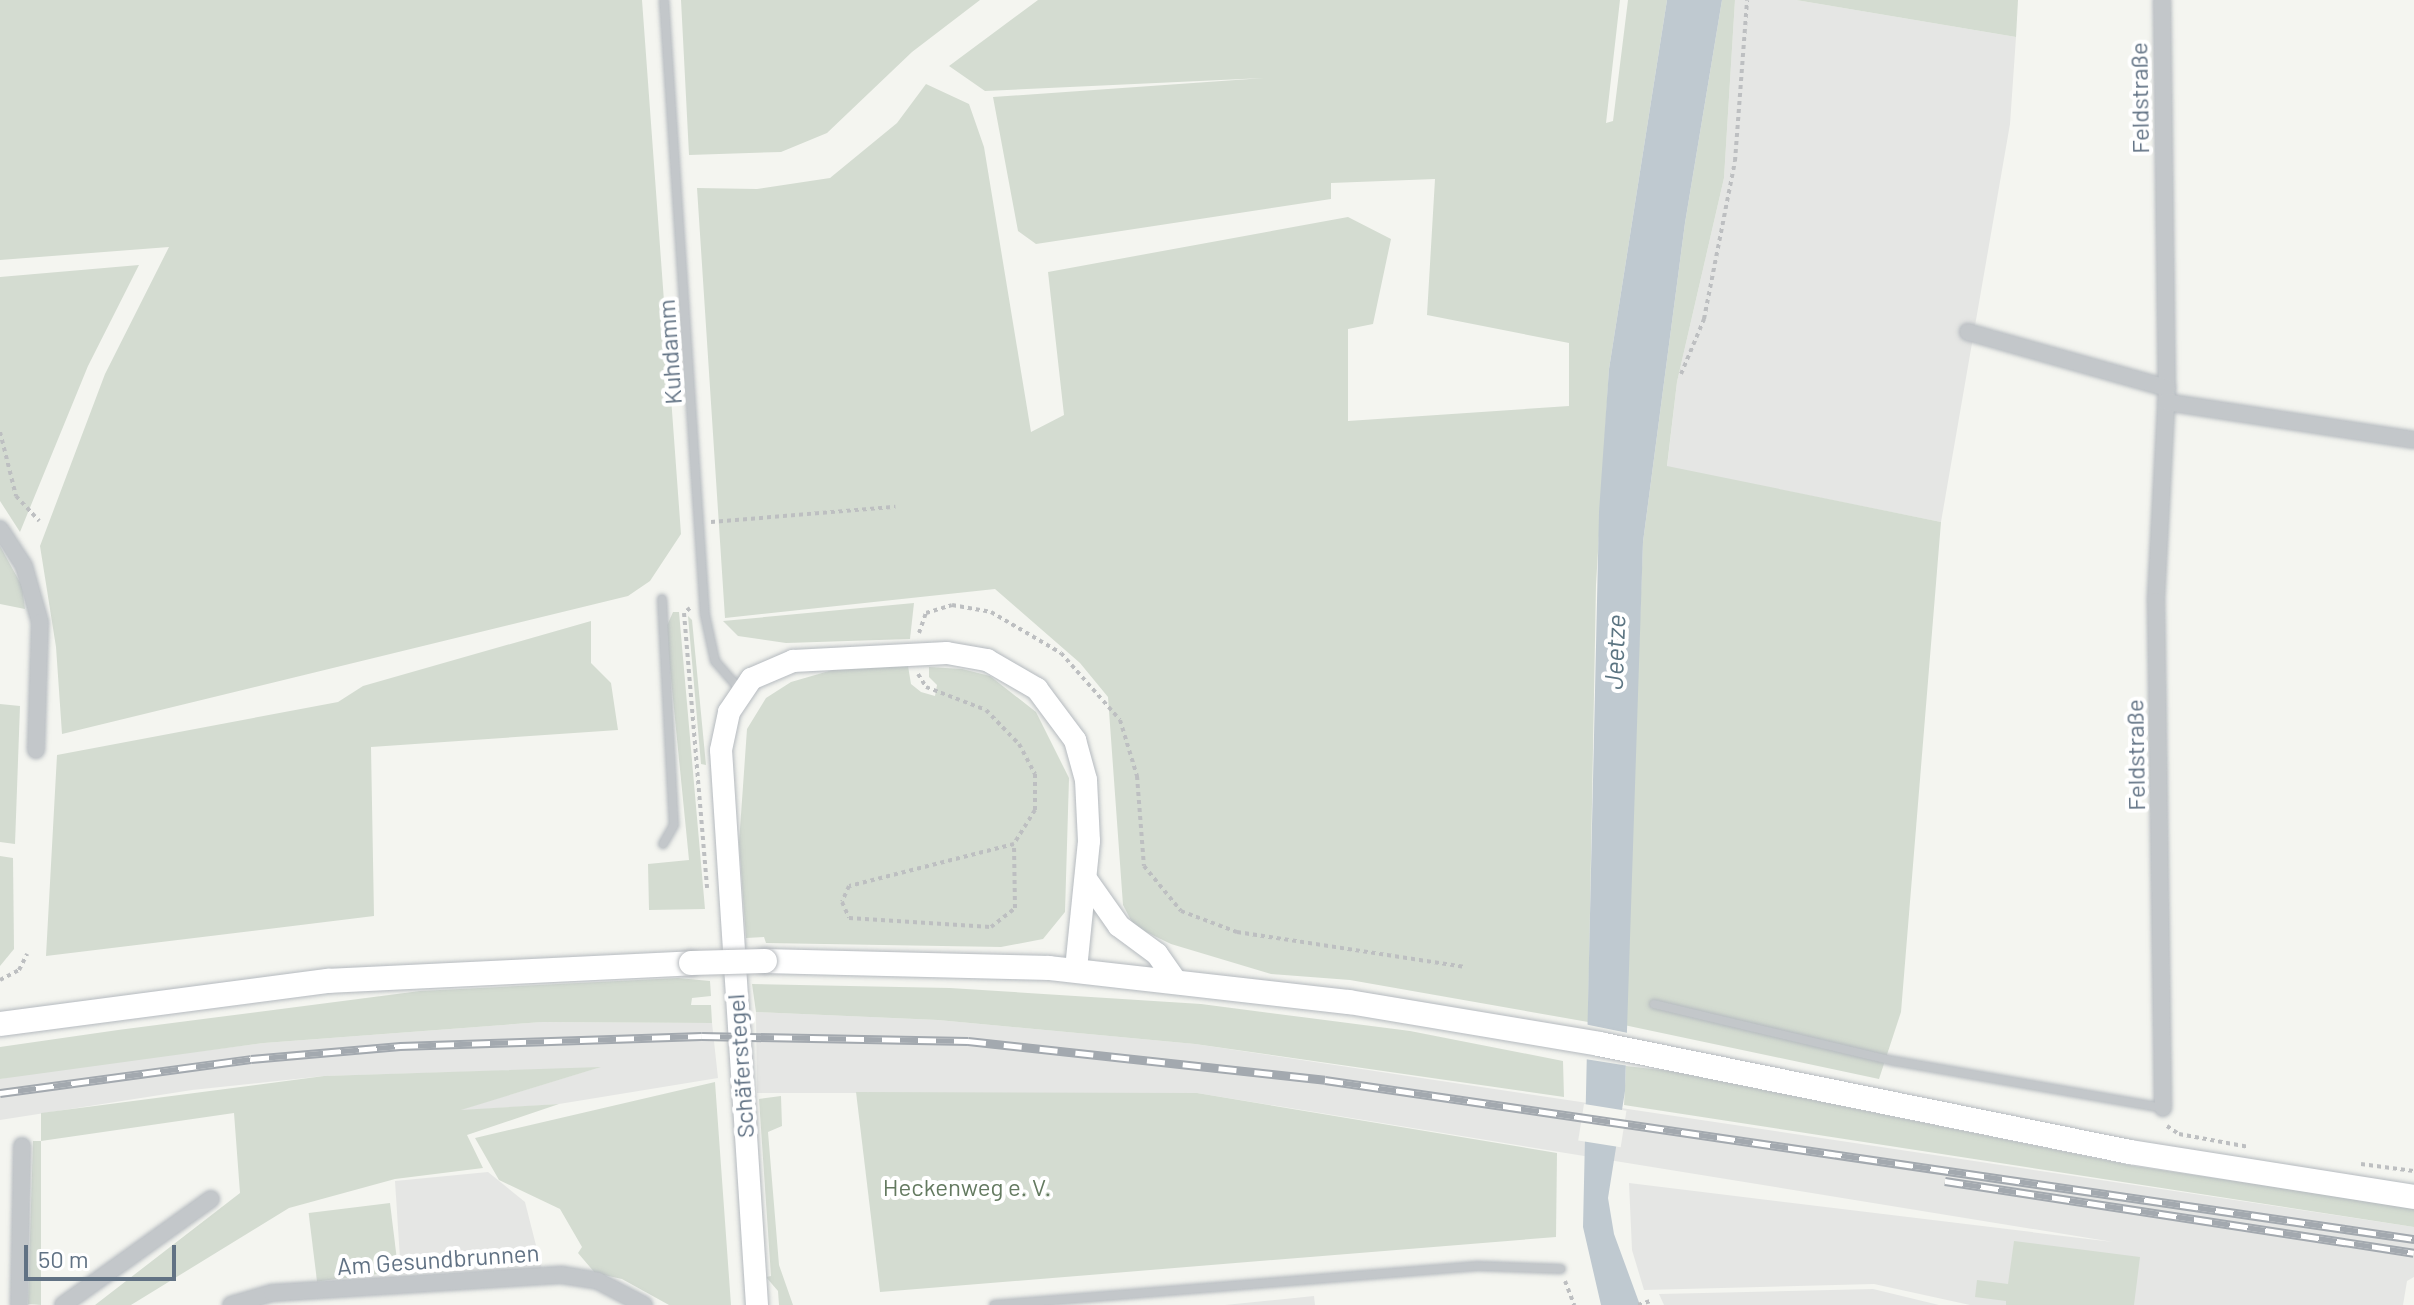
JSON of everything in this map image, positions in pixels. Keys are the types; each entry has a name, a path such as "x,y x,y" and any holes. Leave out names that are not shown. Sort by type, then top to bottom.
{"main road":[{"path":"741,690 762,671 783,662 918,653 987,660 1019,676 1053,706 1075,740 1086,780 1086,879 1076,970"},
{"name":"Schäferstegel","path":"741,690 721,733 724,826 757,1305"},
{"path":"1086,879 1119,926 1157,954 1175,980"},
{"path":"0,1024 344,980 765,961 1076,970 1175,980 1540,1033 2143,1154 2414,1197"}],"street":[{"name":"Feldstraße","path":"2162,0 2166,395 2156,601 2163,1108"},
{"path":"1968,332 2166,395 2414,440"},
{"path":"0,529 24,566 40,622 36,750"},
{"path":"19,1305 22,1146"},
{"path":"63,1305 211,1199"},
{"name":"Am Gesundbrunnen","path":"231,1305 262,1295 306,1298 562,1275 598,1281 644,1305"}],"lane":[{"name":"Kuhdamm","path":"664,0 704,595 715,661 741,690"},
{"path":"662,599 674,825 663,844"},
{"path":"1654,1004 1894,1061 2163,1108"},
{"path":"994,1305 1477,1266 1561,1269"}],"path":[{"path":"1681,374 1704,319 1735,161 1747,0"},
{"path":"0,432 16,496 39,521"},
{"path":"719,522 895,507"},
{"path":"696,765 684,613 704,595"},
{"path":"1014,844 849,886 842,902 849,918 859,922 991,927 1015,908 1014,844 1035,810 1035,774 1019,744 986,710 926,687 919,677 919,628 926,613 952,605 991,612 1061,653 1120,720 1137,776 1144,866 1181,911 1237,932 1465,967"},
{"path":"0,980 19,970 27,954"},
{"path":"2163,1108 2170,1131 2254,1147"},
{"path":"2357,1164 2414,1171"},
{"path":"1561,1269 1574,1305"},
{"path":"1638,1305 1650,1301"}],"shaded area":[{"path":"1735,0 1796,0 2016,37 2010,124 1941,522 1667,467 1677,382 1724,178"},
{"path":"756,1012 938,1020 1195,1044 2414,1227 2414,1277 2407,1281 2403,1305 1970,1305 1874,1284 1644,1290 1632,1250 1629,1183 2113,1242 1197,1093 757,1093"},
{"path":"542,1022 712,1023 718,1078 559,1104 456,1111 597,1068 324,1076 192,1090 0,1120 0,1079 36,1072 264,1043"},
{"path":"488,1172 525,1202 542,1269 401,1274 395,1181"},
{"path":"1873,1289 1939,1305 1664,1305 1659,1294"},
{"path":"1314,1296 1315,1305 1225,1305"}],"green space":[{"path":"0,0 642,0 681,534 650,581 628,596 62,734 56,647 40,546 105,374 169,247 0,260"},
{"path":"681,0 980,0 912,52 827,133 781,152 689,155"},
{"path":"1038,0 1620,0 1606,123 1613,121 1628,0 1667,0 1609,369 1596,585 1588,1022 1350,980 1271,974 1171,944 1134,926 1123,905 1108,697 1080,663 995,589 725,618 697,188 757,189 830,178 897,123 926,84 969,104 984,147 1031,432 1064,415 1048,272 1348,217 1391,239 1373,324 1348,329 1348,421 1569,406 1569,343 1427,315 1435,179 1331,183 1331,199 1036,244 1018,231 993,97 1264,78 985,91 949,66"},
{"path":"1722,0 1735,0 1724,178 1677,382 1667,466 1941,522 1901,1012 1879,1079 1624,1025 1643,542 1685,223"},
{"path":"1796,0 2018,0 2016,37"},
{"path":"139,265 88,366 20,532 0,501 0,277"},
{"path":"0,546 22,586 25,609 0,604"},
{"path":"914,603 910,639 786,643 738,636 723,621"},
{"path":"673,612 679,612 705,909 649,910 648,864 689,860 666,628"},
{"path":"688,616 692,620 706,765 701,764"},
{"path":"591,621 591,663 611,683 618,730 371,747 374,916 46,956 57,755 338,702 363,686"},
{"path":"908,666 911,684 921,692 935,696 937,685 929,677 929,667 962,669 990,676 1036,712 1069,778 1065,912 1043,939 1001,947 766,943 764,937 746,938 739,843 747,729 766,698 791,682 836,669"},
{"path":"0,704 20,706 15,844 0,842"},
{"path":"0,856 13,858 14,949 0,966"},
{"path":"678,978 710,981 711,996 692,998 691,1005 711,1005 712,1023 542,1022 264,1043 0,1079 0,1047 420,991"},
{"path":"752,984 950,988 1201,1004 1410,1031 1563,1061 1564,1097 1195,1044 938,1020 756,1012"},
{"path":"1626,1066 1670,1071 2134,1166 2414,1208 2414,1227 1624,1105"},
{"path":"601,1067 461,1110 559,1104 467,1135 483,1168 395,1179 289,1208 131,1305 95,1305 240,1193 234,1113 41,1141 41,1113 324,1076"},
{"path":"715,1082 731,1305 669,1305 622,1279 595,1273 578,1253 582,1247 560,1209 499,1180 475,1138"},
{"name":"Heckenweg e. V.","path":"856,1092 1197,1093 1557,1153 1556,1237 880,1292"},
{"path":"781,1096 782,1126 768,1132 779,1265 793,1305 779,1305 778,1291 766,1277 771,1276 759,1099"},
{"path":"33,1141 41,1141 41,1305 28,1304"},
{"path":"390,1203 398,1271 317,1281 309,1213"},
{"path":"2014,1241 2140,1257 2134,1305 2006,1305 2006,1301 1975,1297 1977,1280 2008,1284"}],"water":[{"name":"Jeetze","path":"1667,0 1722,0 1685,223 1643,542 1625,1091 1608,1198 1614,1234 1640,1305 1601,1305 1583,1227 1599,512 1609,369"}],"pier":[{"path":"1584,1024 1628,1033 1629,1066 1585,1059"},
{"path":"1584,1104 1626,1111 1621,1147 1578,1141"}],"railway":[{"path":"0,1093 251,1059 400,1046 702,1036 968,1041 1325,1080 2414,1239"},
{"path":"1945,1181 2414,1253"}]}
